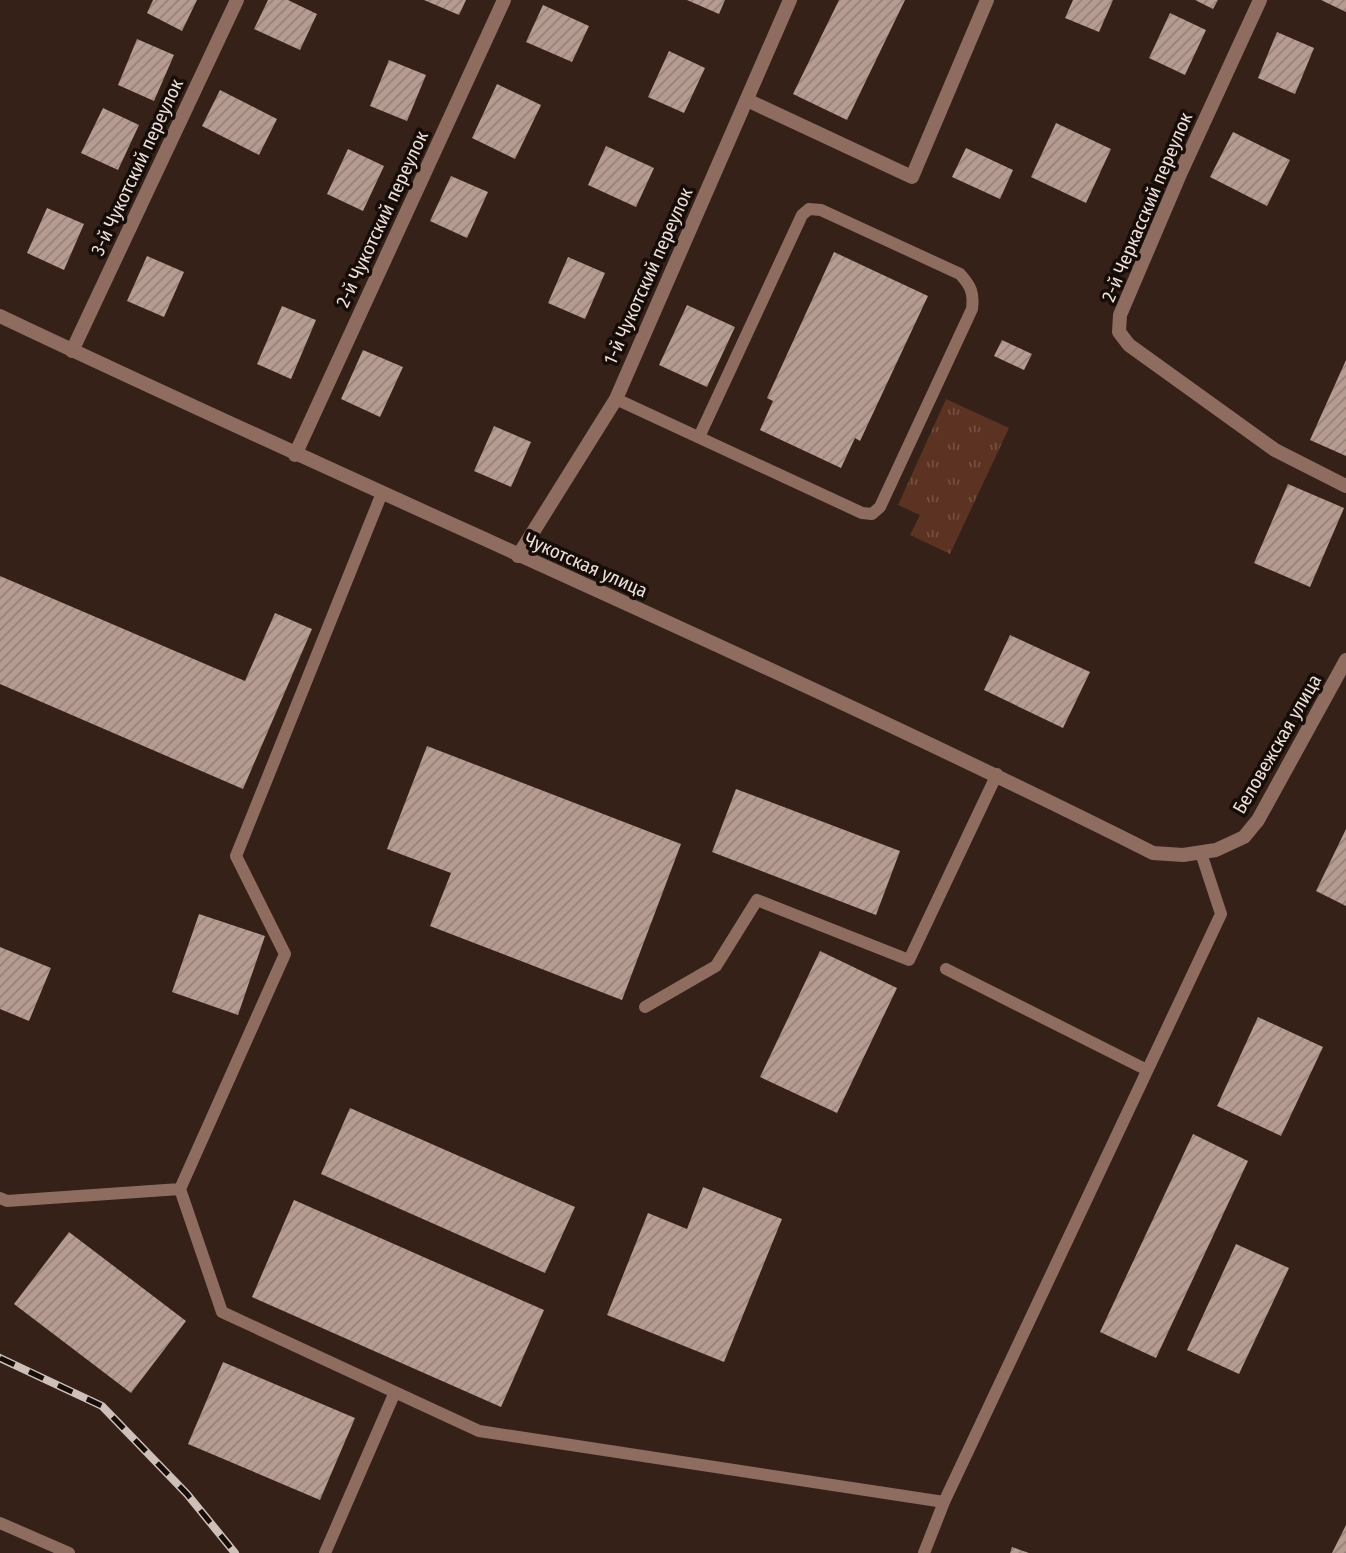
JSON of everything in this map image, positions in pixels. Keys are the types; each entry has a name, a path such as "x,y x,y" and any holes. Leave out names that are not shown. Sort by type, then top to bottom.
{"street":[{"name":"3-й Чукотский переулок","path":"72,351 237,0"},
{"name":"2-й Чукотский переулок","path":"295,455 504,0"},
{"name":"1-й Чукотский переулок","path":"518,556 616,400 790,0"},
{"path":"747,100 912,177 987,0"},
{"name":"2-й Черкасский переулок","path":"1260,0 1181,172 1120,315 1119,332 1129,345 1275,450 1346,486"},
{"name":"Чукотская улица","path":"0,316 295,455 782,673 997,774 1153,853"},
{"name":"Беловежская улица","path":"1153,853 1201,853 1216,850 1244,836 1258,820 1346,660"}],"lane":[{"path":"616,400 862,513 873,514 880,508 972,309 971,286 960,274 821,210 809,209 802,215 699,437"},
{"path":"382,492 236,856 285,954 180,1188 222,1312 479,1431 944,1502"},
{"path":"645,1007 716,967 757,900 909,960 997,774"},
{"path":"924,1553 944,1502 1221,914 1201,853"},
{"path":"946,969 1147,1070"},
{"path":"0,1198 7,1202 180,1188"},
{"path":"326,1553 395,1392"},
{"path":"0,1523 69,1553"}],"green space":[{"path":"946,399 1009,428 950,554 910,535 920,515 898,505"}],"building":[{"path":"153,0 197,0 182,31 147,13"},
{"path":"268,0 288,0 317,14 300,50 254,29"},
{"path":"424,0 466,0 459,15"},
{"path":"687,0 725,0 719,14"},
{"path":"839,0 905,0 847,120 793,94"},
{"path":"1073,0 1113,0 1099,32 1065,18"},
{"path":"1195,0 1218,0 1213,9"},
{"path":"1321,0 1346,0 1346,12"},
{"path":"543,5 589,26 572,62 526,42"},
{"path":"1170,13 1206,30 1185,75 1149,58"},
{"path":"1277,32 1314,48 1295,94 1258,78"},
{"path":"137,39 174,55 154,101 118,85"},
{"path":"669,51 705,68 684,113 648,97"},
{"path":"389,60 426,75 407,121 370,106"},
{"path":"497,84 541,105 515,159 472,138"},
{"path":"220,90 277,119 259,155 202,126"},
{"path":"103,108 139,125 118,170 81,153"},
{"path":"1056,123 1111,149 1086,203 1031,177"},
{"path":"1233,132 1290,160 1267,206 1210,177"},
{"path":"606,146 654,168 636,207 588,185"},
{"path":"966,148 1013,170 1000,199 952,177"},
{"path":"348,149 384,166 363,211 327,194"},
{"path":"451,176 488,192 467,238 430,221"},
{"path":"47,208 84,224 64,270 27,253"},
{"path":"834,252 928,296 860,441 855,438 841,468 760,430 773,401 767,398"},
{"path":"147,256 184,272 164,317 127,301"},
{"path":"568,257 605,273 585,319 548,303"},
{"path":"687,305 735,327 707,387 659,365"},
{"path":"282,306 316,320 291,379 257,364"},
{"path":"1002,340 1032,354 1024,370 994,356"},
{"path":"363,350 403,367 380,417 341,399"},
{"path":"1346,360 1346,456 1310,440"},
{"path":"494,426 531,442 511,487 474,471"},
{"path":"1288,484 1344,508 1310,587 1254,563"},
{"path":"0,576 245,681 275,613 312,629 243,789 0,684"},
{"path":"1010,635 1090,672 1063,728 984,690"},
{"path":"427,746 681,844 622,1000 430,926 451,873 387,849"},
{"path":"736,789 900,851 876,915 712,852"},
{"path":"1346,829 1346,906 1316,891"},
{"path":"199,914 265,936 238,1015 172,992"},
{"path":"0,947 51,968 29,1021 0,1009"},
{"path":"820,951 897,988 837,1113 760,1077"},
{"path":"1258,1017 1323,1047 1281,1136 1217,1106"},
{"path":"350,1108 575,1207 545,1273 321,1174"},
{"path":"1193,1134 1248,1161 1156,1358 1100,1332"},
{"path":"703,1187 782,1219 724,1362 607,1315 648,1213 687,1229"},
{"path":"294,1200 544,1310 501,1407 252,1297"},
{"path":"69,1232 186,1321 131,1393 14,1304"},
{"path":"1236,1244 1289,1268 1239,1374 1187,1350"},
{"path":"223,1362 355,1418 320,1500 188,1444"},
{"path":"1346,1525 1346,1553 1332,1553"},
{"path":"1012,1547 1029,1553 1010,1553"}],"railway":[{"path":"0,1358 102,1406 187,1494 235,1553"}]}
